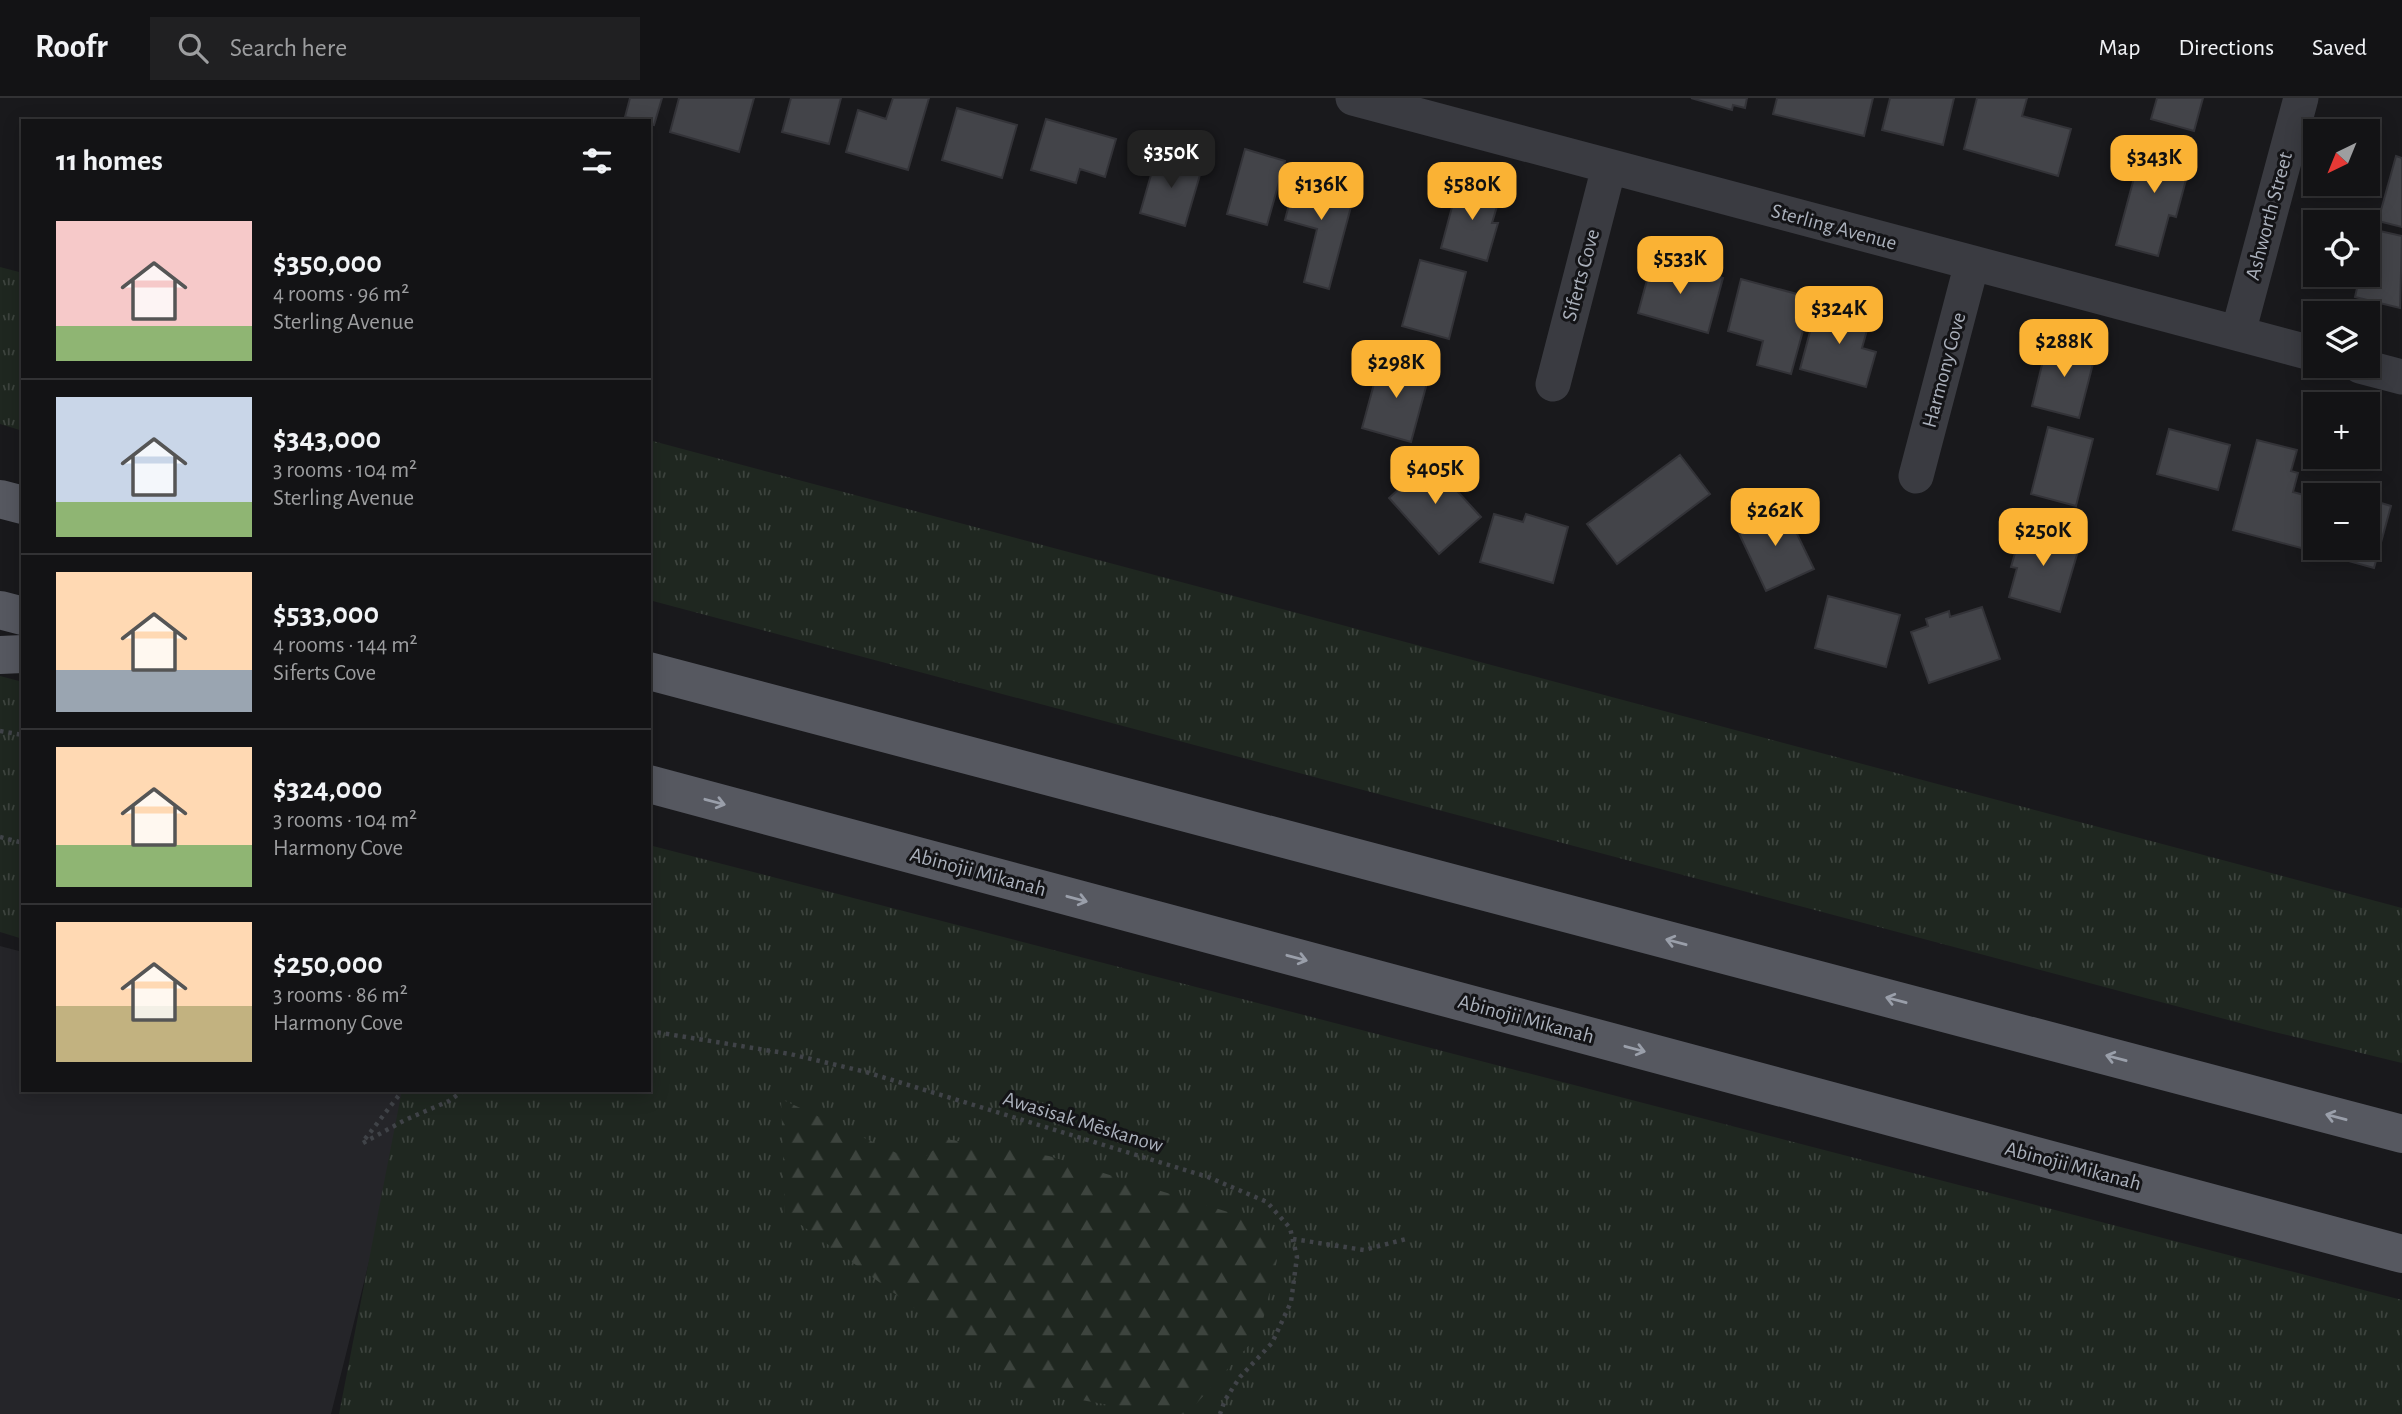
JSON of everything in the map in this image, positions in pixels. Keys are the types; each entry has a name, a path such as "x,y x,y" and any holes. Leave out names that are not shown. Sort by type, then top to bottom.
{"main road":[{"path":"0,499 21,504"},
{"path":"0,610 21,615"},
{"path":"0,655 21,654"},
{"path":"651,672 2402,1134"},
{"name":"Abinojii Mikanah","path":"651,785 2402,1254"}],"street":[{"name":"Sterling Avenue","path":"1353,98 2303,351"},
{"name":"Ashworth Street","path":"2238,333 2301,98"},
{"name":"Siferts Cove","path":"1553,384 1609,167"},
{"name":"Harmony Cove","path":"1916,476 1972,263"},
{"path":"2380,371 2402,377"}],"path":[{"path":"0,731 21,735"},
{"path":"0,837 21,842"},
{"name":"Awasisak Mēskanow","path":"651,1031 790,1054 866,1072 1208,1177 1267,1202 1290,1228 1293,1239"},
{"path":"401,1092 363,1143 405,1120 449,1101 461,1092"},
{"path":"1220,1414 1225,1400 1240,1377 1272,1343 1291,1301 1297,1257 1293,1239 1364,1250 1406,1239"}],"shaded area":[{"path":"0,946 21,951 21,1092 412,1092 331,1414 0,1414"}],"green space":[{"path":"0,267 21,272 21,430 0,424"},
{"path":"651,441 2402,908 2402,1063 2266,1030 651,601"},
{"path":"0,676 21,681 21,938 0,932"},
{"path":"651,846 2402,1300 2402,1414 339,1414 402,1092 651,1092"},
{"path":"781,1099 918,1163 946,1139 1049,1156 1247,1218 1277,1260 1260,1333 1187,1414 1159,1414 1026,1390 785,1213"}],"building":[{"path":"630,98 662,98 654,125 651,124 651,119 625,117"},
{"path":"679,98 754,98 739,152 670,132"},
{"path":"791,98 841,98 829,144 782,132"},
{"path":"893,98 929,98 908,170 846,152 858,110 886,119"},
{"path":"1691,98 1747,98 1745,108 1733,105 1732,110"},
{"path":"1777,98 1873,98 1864,136 1773,114"},
{"path":"1890,98 1954,98 1943,145 1882,130"},
{"path":"1977,98 2027,98 2022,116 2071,129 2058,176 1964,149"},
{"path":"2157,98 2203,98 2194,131 2151,119"},
{"path":"957,108 1017,125 1002,178 942,160"},
{"path":"1046,119 1116,139 1105,177 1080,169 1076,183 1031,170"},
{"path":"2145,137 2194,150 2176,217 2169,215 2158,256 2116,245"},
{"path":"1245,149 1285,161 1267,225 1227,214"},
{"path":"1157,154 1202,168 1185,226 1140,213"},
{"path":"2396,156 2402,158 2402,227 2380,222"},
{"path":"1297,173 1356,188 1329,289 1304,282 1317,229 1285,220"},
{"path":"1459,181 1501,193 1492,223 1498,223 1487,261 1441,248"},
{"path":"2380,231 2402,236 2400,308 2355,297 2357,287 2380,287"},
{"path":"1653,258 1723,278 1708,333 1638,313"},
{"path":"1420,260 1466,272 1449,339 1402,326"},
{"path":"1741,279 1812,298 1791,374 1757,365 1763,341 1728,331"},
{"path":"1818,302 1871,316 1862,348 1876,352 1866,387 1800,369"},
{"path":"2048,340 2096,352 2079,418 2032,406"},
{"path":"1381,358 1430,372 1411,442 1362,428"},
{"path":"2048,427 2093,439 2076,506 2031,494"},
{"path":"2169,429 2230,445 2218,490 2157,474"},
{"path":"2257,440 2297,450 2291,471 2298,473 2293,492 2303,495 2303,548 2233,530"},
{"path":"1680,455 1710,494 1617,564 1587,524"},
{"path":"1434,457 1462,489 1458,492 1481,517 1439,554 1389,498"},
{"path":"2380,503 2391,506 2380,546"},
{"path":"1783,505 1814,569 1766,591 1736,527"},
{"path":"1494,514 1523,522 1526,514 1568,527 1553,583 1480,562"},
{"path":"2023,525 2081,541 2060,612 2009,597 2017,568 2011,567"},
{"path":"2345,560 2376,560 2374,568"},
{"path":"1828,596 1900,615 1886,667 1815,648"},
{"path":"1982,607 2000,659 1929,683 1911,632 1928,626 1926,619 1949,611 1950,617"}]}
